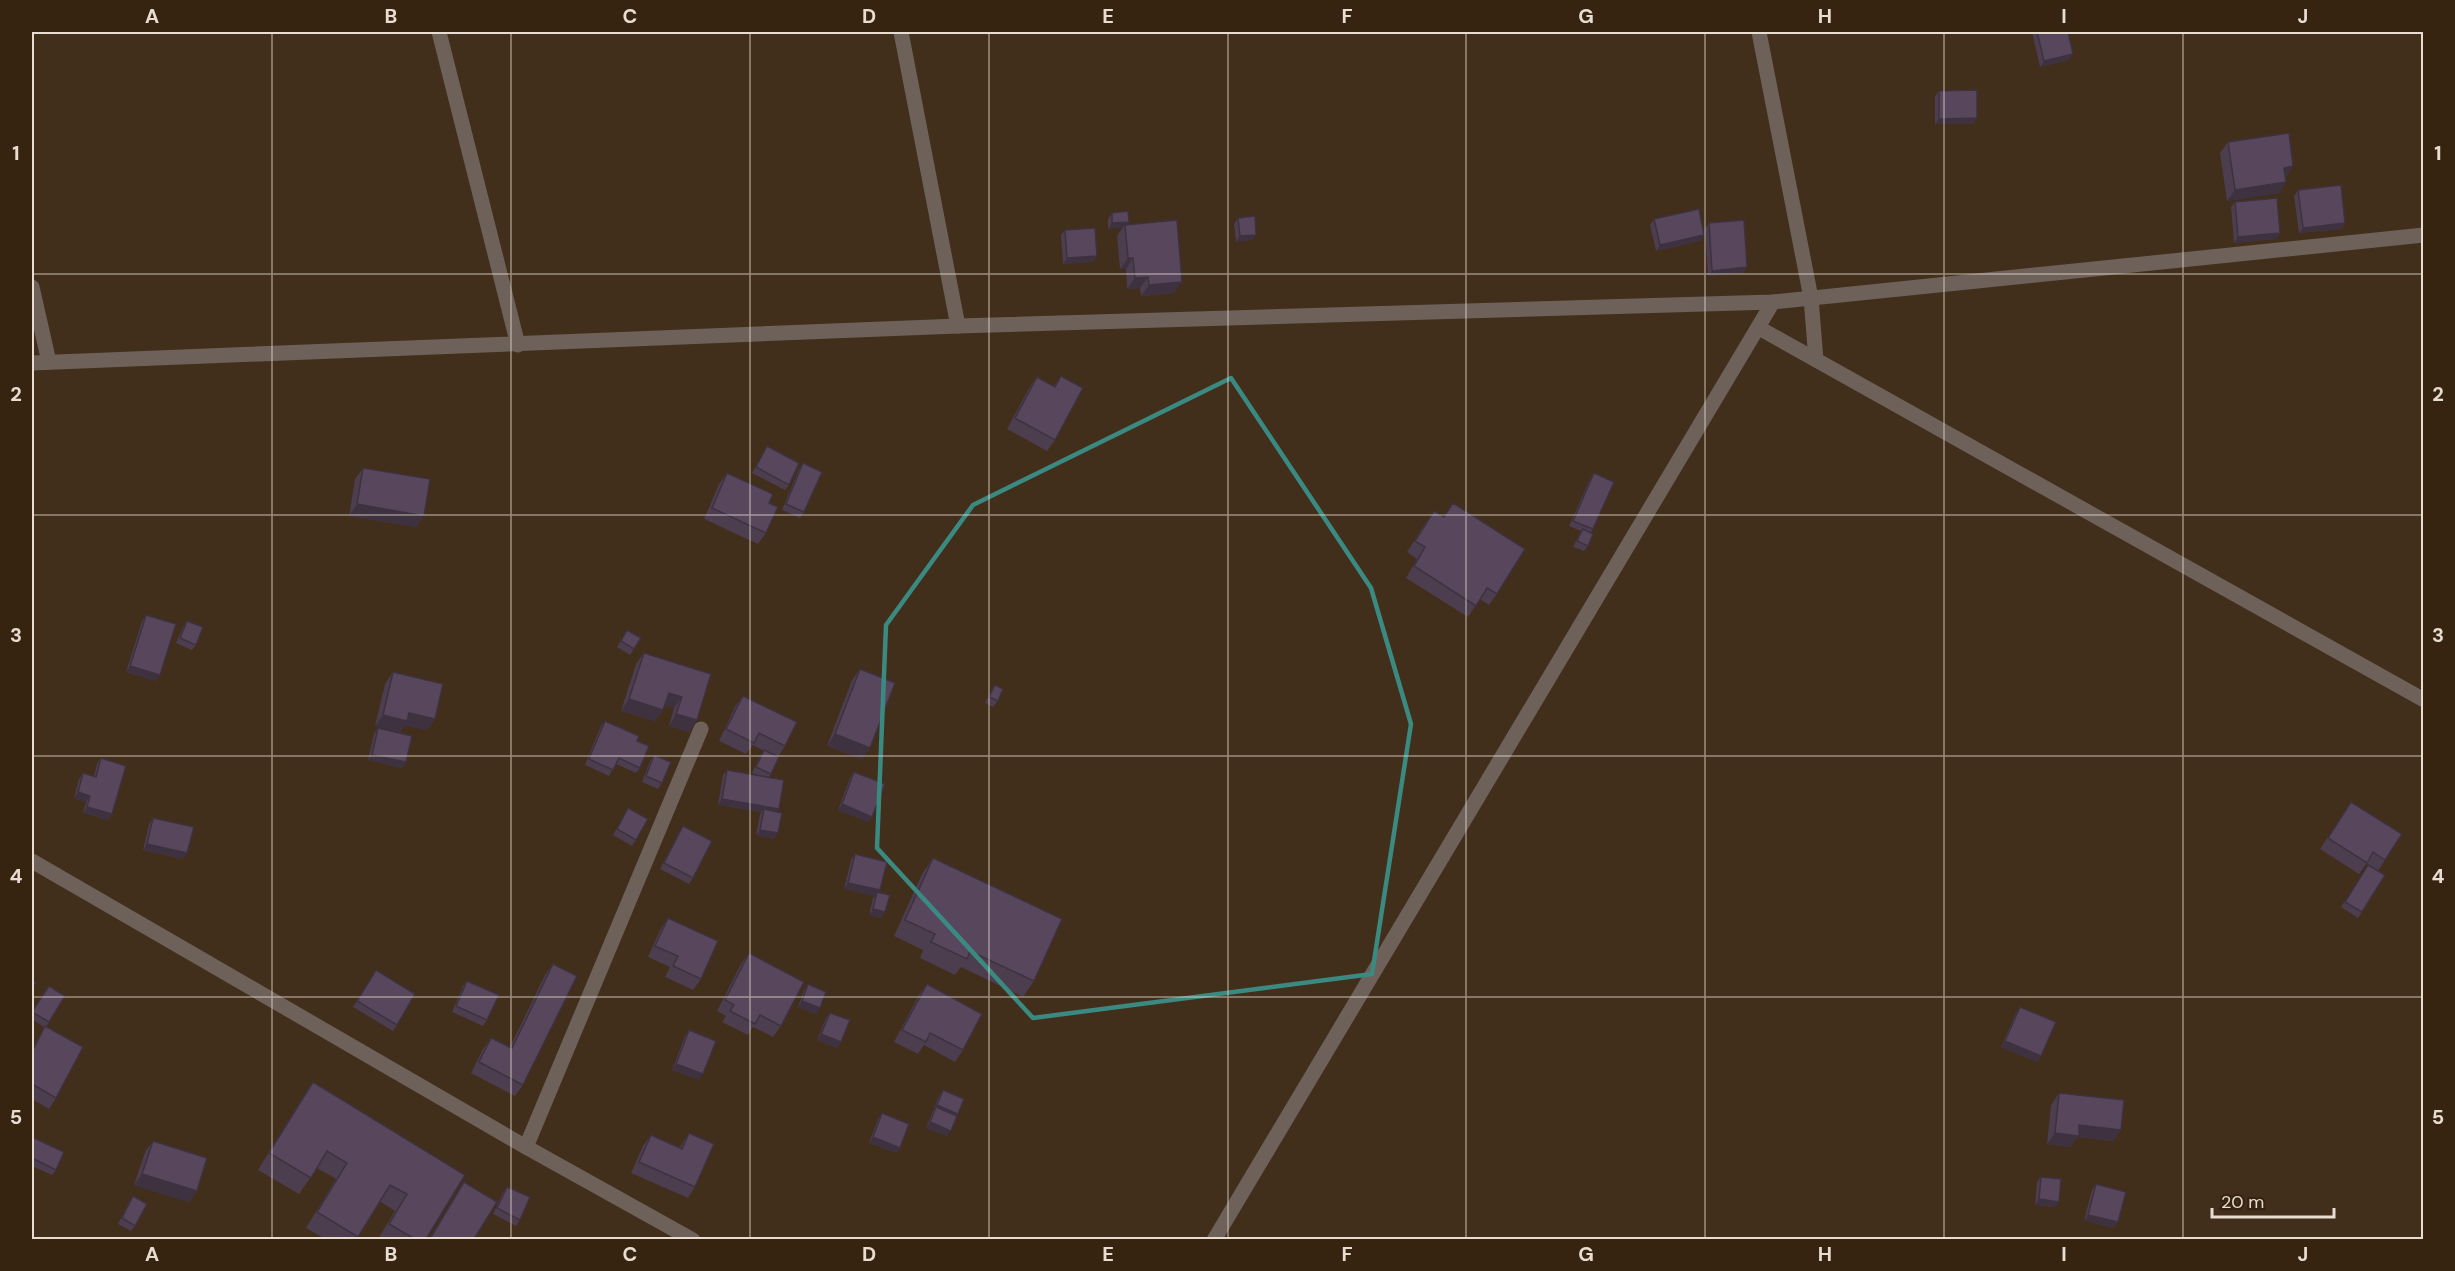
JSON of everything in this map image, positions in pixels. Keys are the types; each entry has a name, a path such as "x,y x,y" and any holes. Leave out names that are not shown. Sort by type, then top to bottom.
{"street":[{"path":"439,32 518,345"},
{"path":"901,32 958,326"},
{"path":"1759,32 1811,298 1816,360"},
{"path":"32,363 958,326 1773,302 2424,235"},
{"path":"32,287 49,362"},
{"path":"1214,1239 1773,302"},
{"path":"1759,328 2424,700"},
{"path":"526,1147 701,729"},
{"path":"32,861 526,1147 693,1239"}],"highlighted area":[{"path":"1231,378 1371,588 1411,724 1372,974 1033,1018 877,848 886,625 973,505"}],"building":[{"path":"2037,32 2068,32 2073,54 2044,61"},
{"path":"1977,90 1977,118 1939,119 1939,91"},
{"path":"2289,133 2293,166 2284,168 2286,182 2235,190 2228,142"},
{"path":"2341,185 2345,223 2303,228 2298,190"},
{"path":"2277,198 2280,233 2238,237 2235,202"},
{"path":"1699,209 1704,235 1660,245 1654,219"},
{"path":"1128,211 1129,222 1112,223 1112,213"},
{"path":"1255,216 1256,235 1240,236 1238,218"},
{"path":"1177,220 1182,282 1149,285 1148,277 1135,278 1133,258 1128,258 1125,225"},
{"path":"1744,220 1747,267 1712,271 1709,223"},
{"path":"1095,228 1097,256 1067,258 1065,230"},
{"path":"1061,376 1083,388 1055,440 1015,418 1037,377 1055,387"},
{"path":"767,446 799,463 789,485 756,467"},
{"path":"803,463 822,472 804,512 786,504"},
{"path":"363,468 430,479 424,516 357,504"},
{"path":"727,473 773,494 769,503 778,507 766,533 712,508"},
{"path":"1594,473 1614,482 1593,529 1573,521"},
{"path":"1453,503 1525,549 1497,594 1487,588 1476,606 1414,566 1425,547 1415,541 1434,511 1444,517"},
{"path":"1583,529 1593,534 1588,546 1577,541"},
{"path":"146,615 176,624 160,675 130,666"},
{"path":"187,621 203,627 196,645 180,638"},
{"path":"627,630 641,638 634,649 621,641"},
{"path":"644,653 711,674 697,720 676,714 682,697 669,693 663,710 629,699"},
{"path":"860,669 895,683 870,748 835,734"},
{"path":"393,672 443,684 435,719 409,713 407,721 383,715"},
{"path":"995,685 1003,689 998,701 989,697"},
{"path":"743,696 797,722 785,746 759,733 754,743 726,729"},
{"path":"605,721 639,736 637,741 649,746 640,768 619,758 613,770 589,759"},
{"path":"378,728 412,736 406,762 372,755"},
{"path":"764,750 779,757 771,774 756,767"},
{"path":"654,755 671,762 662,783 646,776"},
{"path":"101,758 126,766 112,814 87,807 90,796 78,792 83,773 96,777"},
{"path":"727,770 784,780 779,809 722,799"},
{"path":"854,772 885,784 872,817 842,804"},
{"path":"2351,802 2402,834 2385,860 2373,852 2367,863 2328,838"},
{"path":"628,808 648,819 636,840 617,829"},
{"path":"764,809 782,813 778,833 760,830"},
{"path":"153,818 194,827 187,853 147,844"},
{"path":"683,826 712,841 693,878 664,863"},
{"path":"855,854 887,862 880,890 848,883"},
{"path":"933,858 1062,919 1034,981 970,951 967,959 931,942 935,934 905,920"},
{"path":"2368,865 2385,875 2362,912 2345,902"},
{"path":"877,892 890,895 885,912 873,909"},
{"path":"668,918 718,941 701,979 673,966 678,956 655,946"},
{"path":"749,953 804,982 781,1026 760,1015 755,1024 730,1011 734,1005 725,1000"},
{"path":"553,964 577,976 523,1085 479,1062 491,1038 512,1048"},
{"path":"376,970 415,994 397,1025 357,1001"},
{"path":"467,981 499,995 487,1020 456,1006"},
{"path":"808,984 826,992 820,1008 802,1001"},
{"path":"927,984 982,1014 963,1050 930,1033 926,1042 902,1030"},
{"path":"49,986 65,996 49,1022 32,1012"},
{"path":"2020,1007 2056,1022 2041,1056 2005,1041"},
{"path":"830,1013 850,1020 841,1042 821,1034"},
{"path":"45,1026 83,1047 56,1098 32,1084 32,1052"},
{"path":"689,1030 716,1041 703,1074 676,1064"},
{"path":"313,1082 465,1175 426,1239 415,1239 389,1224 407,1194 390,1185 358,1237 317,1212 347,1163 327,1151 311,1178 269,1153"},
{"path":"943,1090 964,1099 958,1114 937,1105"},
{"path":"2059,1093 2124,1100 2121,1130 2079,1125 2079,1136 2055,1133"},
{"path":"936,1107 957,1116 951,1131 930,1122"},
{"path":"882,1113 909,1124 900,1148 873,1137"},
{"path":"689,1133 714,1144 695,1187 639,1162 651,1135 682,1149"},
{"path":"32,1137 64,1152 56,1170 32,1158"},
{"path":"153,1141 207,1158 197,1191 142,1174"},
{"path":"2041,1177 2061,1179 2059,1202 2039,1199"},
{"path":"464,1182 497,1202 474,1239 430,1239"},
{"path":"2096,1184 2126,1192 2118,1222 2088,1215"},
{"path":"507,1187 530,1197 520,1220 497,1208"},
{"path":"133,1196 147,1204 135,1226 122,1218"}]}
